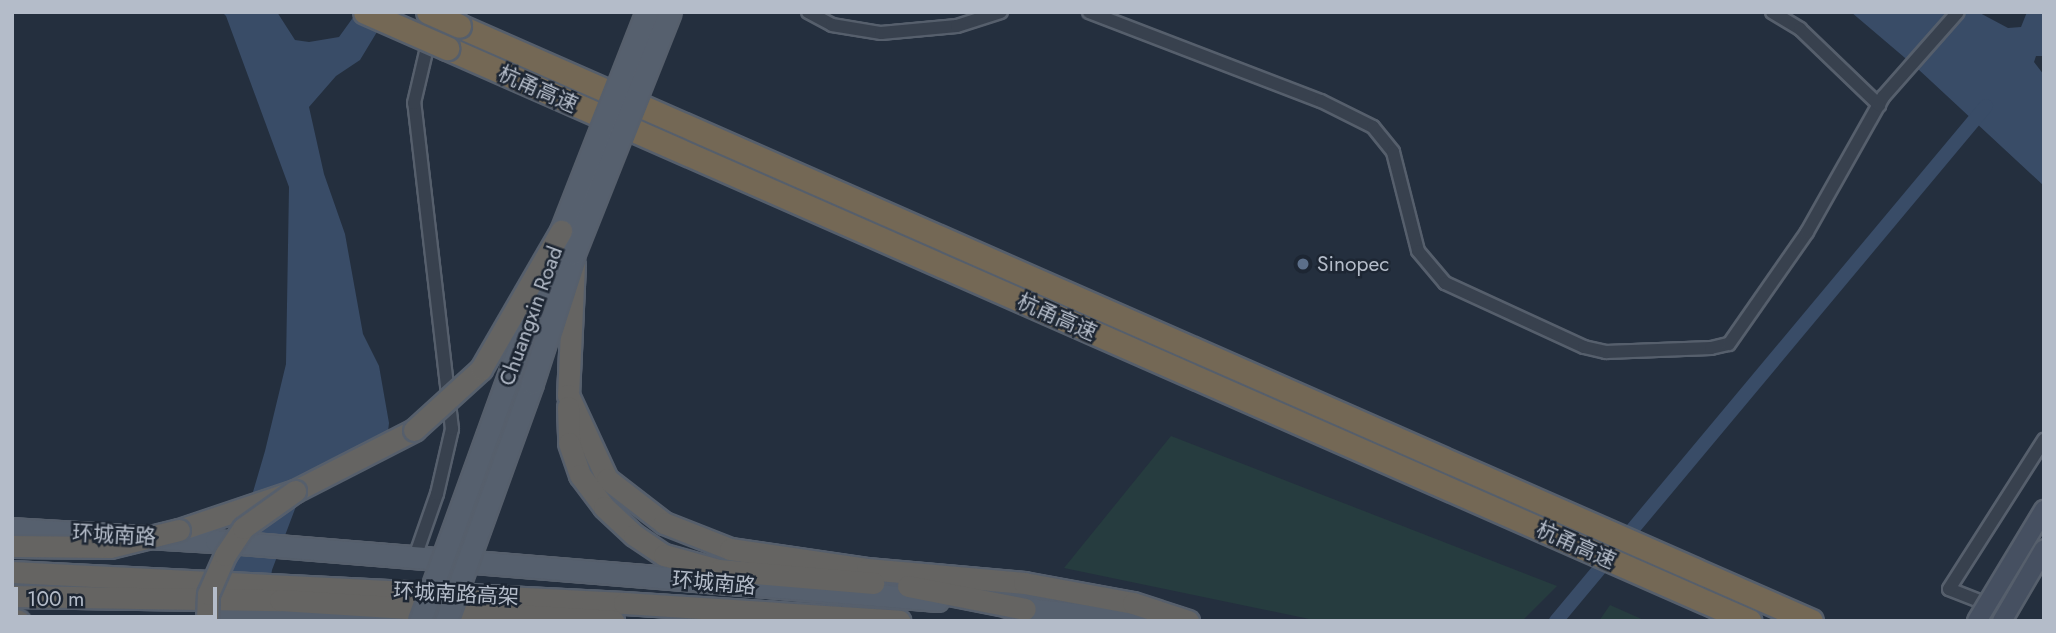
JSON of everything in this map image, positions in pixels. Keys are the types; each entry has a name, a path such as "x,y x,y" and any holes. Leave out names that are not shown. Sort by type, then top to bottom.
{"highway":[{"name":"杭甬高速","path":"365,12 1749,621"},
{"name":"杭甬高速","path":"428,12 1811,621"},
{"path":"12,547 110,547 222,518 295,491 414,430 481,369 561,231"},
{"path":"574,253 568,395 569,443 580,475 604,507 634,535 664,555 719,570 923,588 1025,609"},
{"path":"568,395 607,479 664,523 730,549 867,569 1024,583 1133,603 1188,621"},
{"path":"211,615 208,594 225,555 243,528 295,491"},
{"name":"环城南路高架","path":"12,572 624,603 899,621"},
{"name":"环城南路高架","path":"12,596 280,600 613,621"},
{"path":"12,620 19,621"}],"main road":[{"name":"Chuangxin Road","path":"420,621 561,231 647,12"},
{"name":"Chuangxin Road","path":"446,621 532,383 574,253 670,12"},
{"path":"1977,621 2044,510"},
{"name":"环城南路","path":"12,529 216,541 289,549 415,557 1138,621"},
{"path":"2002,621 2044,551"},
{"path":"12,606 211,615 281,611 420,621"}],"street":[{"path":"415,557 437,494 452,429 414,103 433,22 440,12"},
{"path":"808,12 832,25 881,33 957,26 1001,12"},
{"path":"1089,12 1321,101 1373,127 1393,152 1418,251 1445,284 1584,347 1606,352 1711,348 1729,344 1807,232 1879,105 1958,12"},
{"path":"1772,12 1800,29 1879,105"},
{"path":"2044,440 1949,589 2005,611 2044,551"}],"green space":[{"path":"1171,436 1557,586 1522,621 1319,621 1064,568"},
{"path":"1610,605 1646,621 1599,621"}],"water":[{"path":"222,12 277,12 295,40 309,42 339,37 357,12 389,12 360,60 336,76 309,107 324,174 345,234 363,334 379,366 389,423 387,440 298,501 272,570 264,621 219,621 223,594 265,451 286,364 289,187 226,16"},
{"path":"1851,12 1978,12 2008,28 2021,27 2027,12 2044,12 2044,56 2036,56 2034,62 2044,75 2044,186 1918,69"}],"waterway":[{"path":"1556,621 1986,106"}],"place":[{"name":"Sinopec","path":"1303,264"}]}
